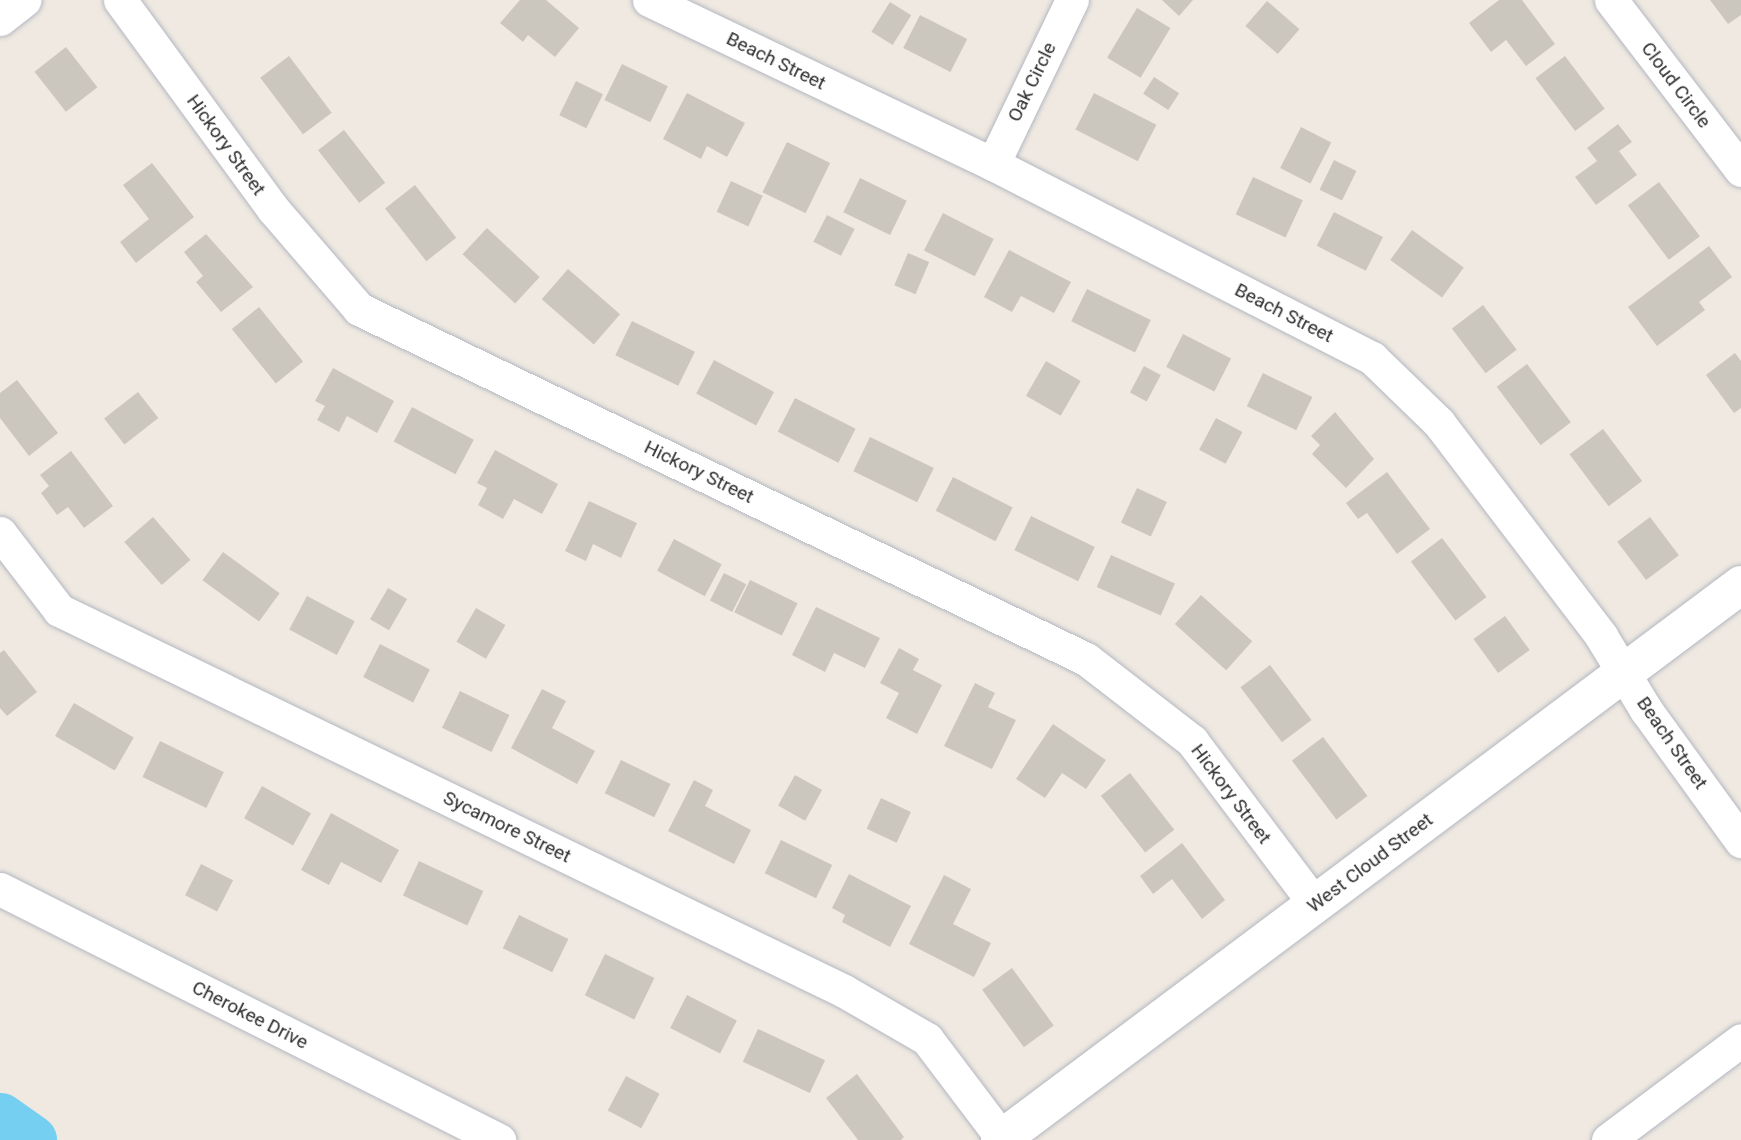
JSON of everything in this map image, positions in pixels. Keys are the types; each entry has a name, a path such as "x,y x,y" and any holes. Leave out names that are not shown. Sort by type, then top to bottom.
{"main road":[{"name":"West Cloud Street","path":"1001,1139 1741,585"}],"street":[{"path":"0,19 24,0"},
{"name":"Hickory Street","path":"120,0 273,209 359,309 1086,659 1192,741 1315,904"},
{"name":"Beach Street","path":"649,0 992,164 1372,358 1439,423 1625,672 1646,710 1741,841"},
{"name":"Oak Circle","path":"992,164 1072,0"},
{"name":"Cloud Circle","path":"1611,0 1741,170"},
{"name":"Sycamore Street","path":"0,533 60,610 844,991 927,1039 1001,1139"},
{"name":"Cherokee Drive","path":"0,889 499,1140"},
{"path":"1608,1140 1741,1040"}],"building":[{"path":"520,0 546,0 579,28 555,57 528,35 523,42 500,23"},
{"path":"1162,0 1193,0 1179,16"},
{"path":"1499,0 1522,0 1555,44 1526,66 1506,40 1491,52 1469,23"},
{"path":"1710,0 1741,0 1741,15 1728,24"},
{"path":"1267,1 1299,29 1278,54 1245,26"},
{"path":"890,2 911,15 893,45 871,32"},
{"path":"1137,8 1170,28 1141,78 1107,58"},
{"path":"920,15 967,39 950,72 903,48"},
{"path":"66,47 97,87 66,112 34,72"},
{"path":"289,56 332,113 303,134 260,78"},
{"path":"1565,56 1605,109 1575,131 1535,78"},
{"path":"622,64 668,86 650,122 604,100"},
{"path":"1154,77 1179,93 1168,110 1143,94"},
{"path":"576,81 603,94 586,128 559,115"},
{"path":"687,93 745,123 727,157 707,146 701,159 663,139"},
{"path":"1094,93 1156,125 1138,161 1075,130"},
{"path":"1618,124 1632,142 1619,151 1637,175 1596,205 1575,177 1597,161 1587,148"},
{"path":"1301,127 1331,142 1310,183 1280,168"},
{"path":"344,130 385,183 359,203 318,150"},
{"path":"787,142 830,163 806,213 762,192"},
{"path":"1334,160 1356,171 1342,201 1320,190"},
{"path":"152,163 194,217 136,263 120,242 149,219 123,185"},
{"path":"1253,177 1303,200 1286,237 1236,214"},
{"path":"860,178 907,201 890,235 843,212"},
{"path":"731,181 763,196 748,227 717,212"},
{"path":"1659,182 1700,236 1669,260 1628,205"},
{"path":"415,185 456,238 426,261 385,208"},
{"path":"1334,212 1383,237 1366,271 1317,246"},
{"path":"943,213 994,239 975,276 924,250"},
{"path":"827,215 855,229 841,256 813,242"},
{"path":"487,228 540,277 515,303 462,254"},
{"path":"1412,230 1464,268 1442,298 1390,260"},
{"path":"206,234 253,287 221,312 196,282 203,276 184,252"},
{"path":"1709,246 1732,277 1699,302 1705,310 1657,346 1628,307"},
{"path":"1009,250 1071,282 1054,313 1021,296 1012,312 984,297"},
{"path":"908,253 929,262 915,294 894,285"},
{"path":"568,269 620,314 594,344 542,299"},
{"path":"1087,289 1151,320 1135,352 1071,321"},
{"path":"1483,305 1517,350 1486,373 1452,328"},
{"path":"259,307 303,361 276,383 232,329"},
{"path":"632,321 695,352 678,386 615,355"},
{"path":"1183,334 1231,359 1214,391 1166,367"},
{"path":"1735,353 1741,361 1741,408 1734,413 1706,375"},
{"path":"714,360 774,392 756,425 696,394"},
{"path":"1046,361 1081,381 1061,416 1026,396"},
{"path":"1527,364 1571,422 1541,445 1497,387"},
{"path":"1144,366 1161,375 1147,401 1130,392"},
{"path":"333,368 394,401 377,433 347,416 339,432 317,420 325,406 315,401"},
{"path":"1263,373 1312,397 1296,430 1247,406"},
{"path":"17,380 58,433 29,456 0,418 0,393"},
{"path":"138,392 158,418 124,444 104,418"},
{"path":"795,398 856,429 838,463 778,432"},
{"path":"412,407 474,440 455,474 394,441"},
{"path":"1335,412 1374,459 1346,488 1312,454 1320,445 1311,436"},
{"path":"1216,418 1242,432 1226,464 1199,450"},
{"path":"1603,429 1642,481 1609,506 1569,454"},
{"path":"870,437 934,468 917,502 853,471"},
{"path":"495,450 558,484 542,514 514,499 503,519 478,505 487,488 477,483"},
{"path":"71,451 113,506 84,528 68,507 57,515 41,493 49,486 40,475"},
{"path":"1387,472 1430,529 1397,554 1367,513 1358,519 1346,503"},
{"path":"953,477 1013,507 995,541 936,511"},
{"path":"1137,488 1167,502 1151,536 1121,522"},
{"path":"589,501 637,523 621,558 593,544 586,561 565,551"},
{"path":"1031,516 1095,547 1078,581 1014,550"},
{"path":"153,517 190,560 162,585 124,542"},
{"path":"1650,517 1679,555 1646,580 1617,542"},
{"path":"1442,538 1487,597 1455,621 1411,561"},
{"path":"674,539 722,564 705,596 657,571"},
{"path":"223,552 280,593 259,621 202,580"},
{"path":"1111,555 1175,583 1161,615 1097,587"},
{"path":"724,573 746,584 732,612 710,601"},
{"path":"750,580 798,603 782,636 734,612"},
{"path":"388,588 407,599 389,630 370,619"},
{"path":"1201,595 1252,641 1226,670 1175,624"},
{"path":"307,596 355,621 337,655 289,630"},
{"path":"816,607 880,638 865,668 834,653 825,672 792,655"},
{"path":"476,608 505,625 486,659 456,642"},
{"path":"1505,616 1530,650 1498,673 1473,639"},
{"path":"380,644 430,669 413,702 363,677"},
{"path":"899,648 919,659 913,670 942,685 917,734 886,718 899,693 880,683"},
{"path":"4,650 37,692 7,716 0,708 0,653"},
{"path":"1270,665 1312,720 1282,742 1240,687"},
{"path":"975,683 995,693 988,707 1016,720 992,769 944,746"},
{"path":"542,689 566,701 552,728 595,751 577,784 511,748"},
{"path":"460,691 509,715 491,752 442,728"},
{"path":"74,703 134,738 115,770 55,736"},
{"path":"1053,724 1106,760 1086,789 1062,773 1045,798 1016,779"},
{"path":"1323,737 1368,796 1336,820 1292,760"},
{"path":"160,741 224,772 206,808 142,777"},
{"path":"621,760 670,784 654,817 605,793"},
{"path":"1130,773 1174,830 1145,853 1101,796"},
{"path":"795,775 822,790 805,821 778,806"},
{"path":"694,780 713,790 705,806 751,830 734,864 668,831"},
{"path":"262,786 311,813 293,846 244,818"},
{"path":"881,798 911,812 897,843 867,829"},
{"path":"331,813 399,850 381,883 341,862 329,885 301,870"},
{"path":"781,840 832,865 816,898 765,873"},
{"path":"1182,843 1225,900 1202,919 1172,879 1153,894 1140,876"},
{"path":"419,861 483,891 467,925 403,895"},
{"path":"201,864 233,880 217,912 185,895"},
{"path":"849,874 911,906 890,947 842,922 845,915 832,908"},
{"path":"944,875 971,889 953,924 991,943 974,977 909,944"},
{"path":"519,915 568,939 552,972 503,948"},
{"path":"605,954 654,978 634,1019 585,995"},
{"path":"1012,968 1054,1025 1024,1047 982,990"},
{"path":"687,995 737,1020 720,1053 670,1028"},
{"path":"758,1029 825,1060 810,1093 743,1062"},
{"path":"857,1074 904,1137 901,1140 858,1140 826,1098"},
{"path":"626,1076 660,1094 641,1128 608,1110"}],"waterway":[{"path":"0,1118 31,1140"}]}
